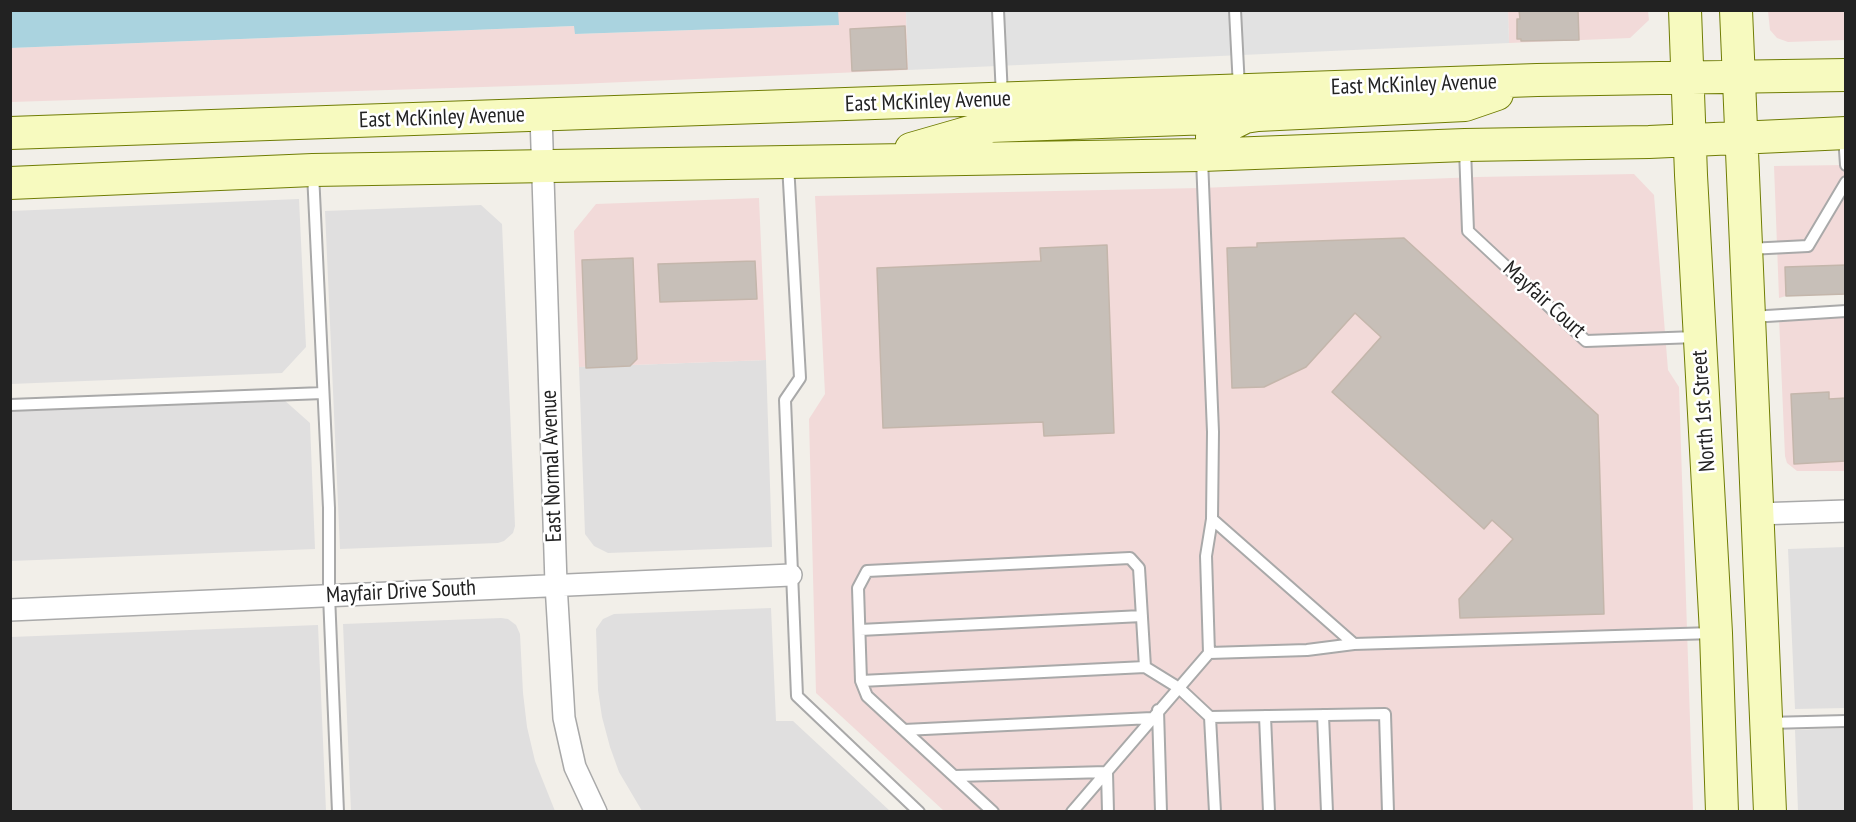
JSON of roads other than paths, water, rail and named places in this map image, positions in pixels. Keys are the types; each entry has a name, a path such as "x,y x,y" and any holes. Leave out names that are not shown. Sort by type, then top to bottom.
{"main road":[{"name":"North 1st Street","path":"1685,10 1699,337 1716,633 1722,812"},
{"name":"North 1st Street","path":"1736,10 1770,812"},
{"name":"East McKinley Avenue","path":"10,133 1537,80 1845,75"},
{"path":"1202,155 1209,139 1225,127 1245,117 1465,105 1537,80"},
{"path":"870,160 992,126 1211,118 1225,111 1240,91"},
{"path":"10,183 313,170 542,168 1202,155 1845,133"}],"street":[{"name":"East Normal Avenue","path":"541,115 556,584 564,718 575,767 596,812"},
{"path":"1757,514 1845,511"},
{"name":"Mayfair Drive South","path":"10,610 791,575"}],"lane":[{"path":"998,10 1002,100"},
{"path":"1235,10 1240,91"},
{"path":"1845,133 1845,165"},
{"name":"Mayfair Court","path":"1465,145 1468,231 1586,341 1699,337"},
{"path":"1072,812 1209,653 1206,556 1212,519 1213,432 1202,155"},
{"path":"788,162 800,378 785,400 797,696 919,812"},
{"path":"313,170 329,508 329,595 338,812"},
{"path":"1745,249 1808,246 1845,182"},
{"path":"1748,317 1845,311"},
{"path":"10,405 323,393"},
{"path":"1212,519 1354,644"},
{"path":"993,812 867,696 861,681 858,588 867,571 1130,558 1139,568 1145,667"},
{"path":"860,630 1142,616"},
{"path":"1209,653 1307,650 1354,644 1716,633"},
{"path":"861,681 1145,667 1179,688 1210,717 1215,812"},
{"path":"904,730 1155,714"},
{"path":"1155,714 1161,812"},
{"path":"1210,717 1385,714 1388,812"},
{"path":"1323,715 1327,812"},
{"path":"1265,716 1269,812"},
{"path":"1766,723 1845,721"},
{"path":"955,776 1107,772"},
{"path":"1107,772 1108,812"}],"water":[{"path":"11,10 838,10 839,25 575,34 574,26 10,48"}]}
